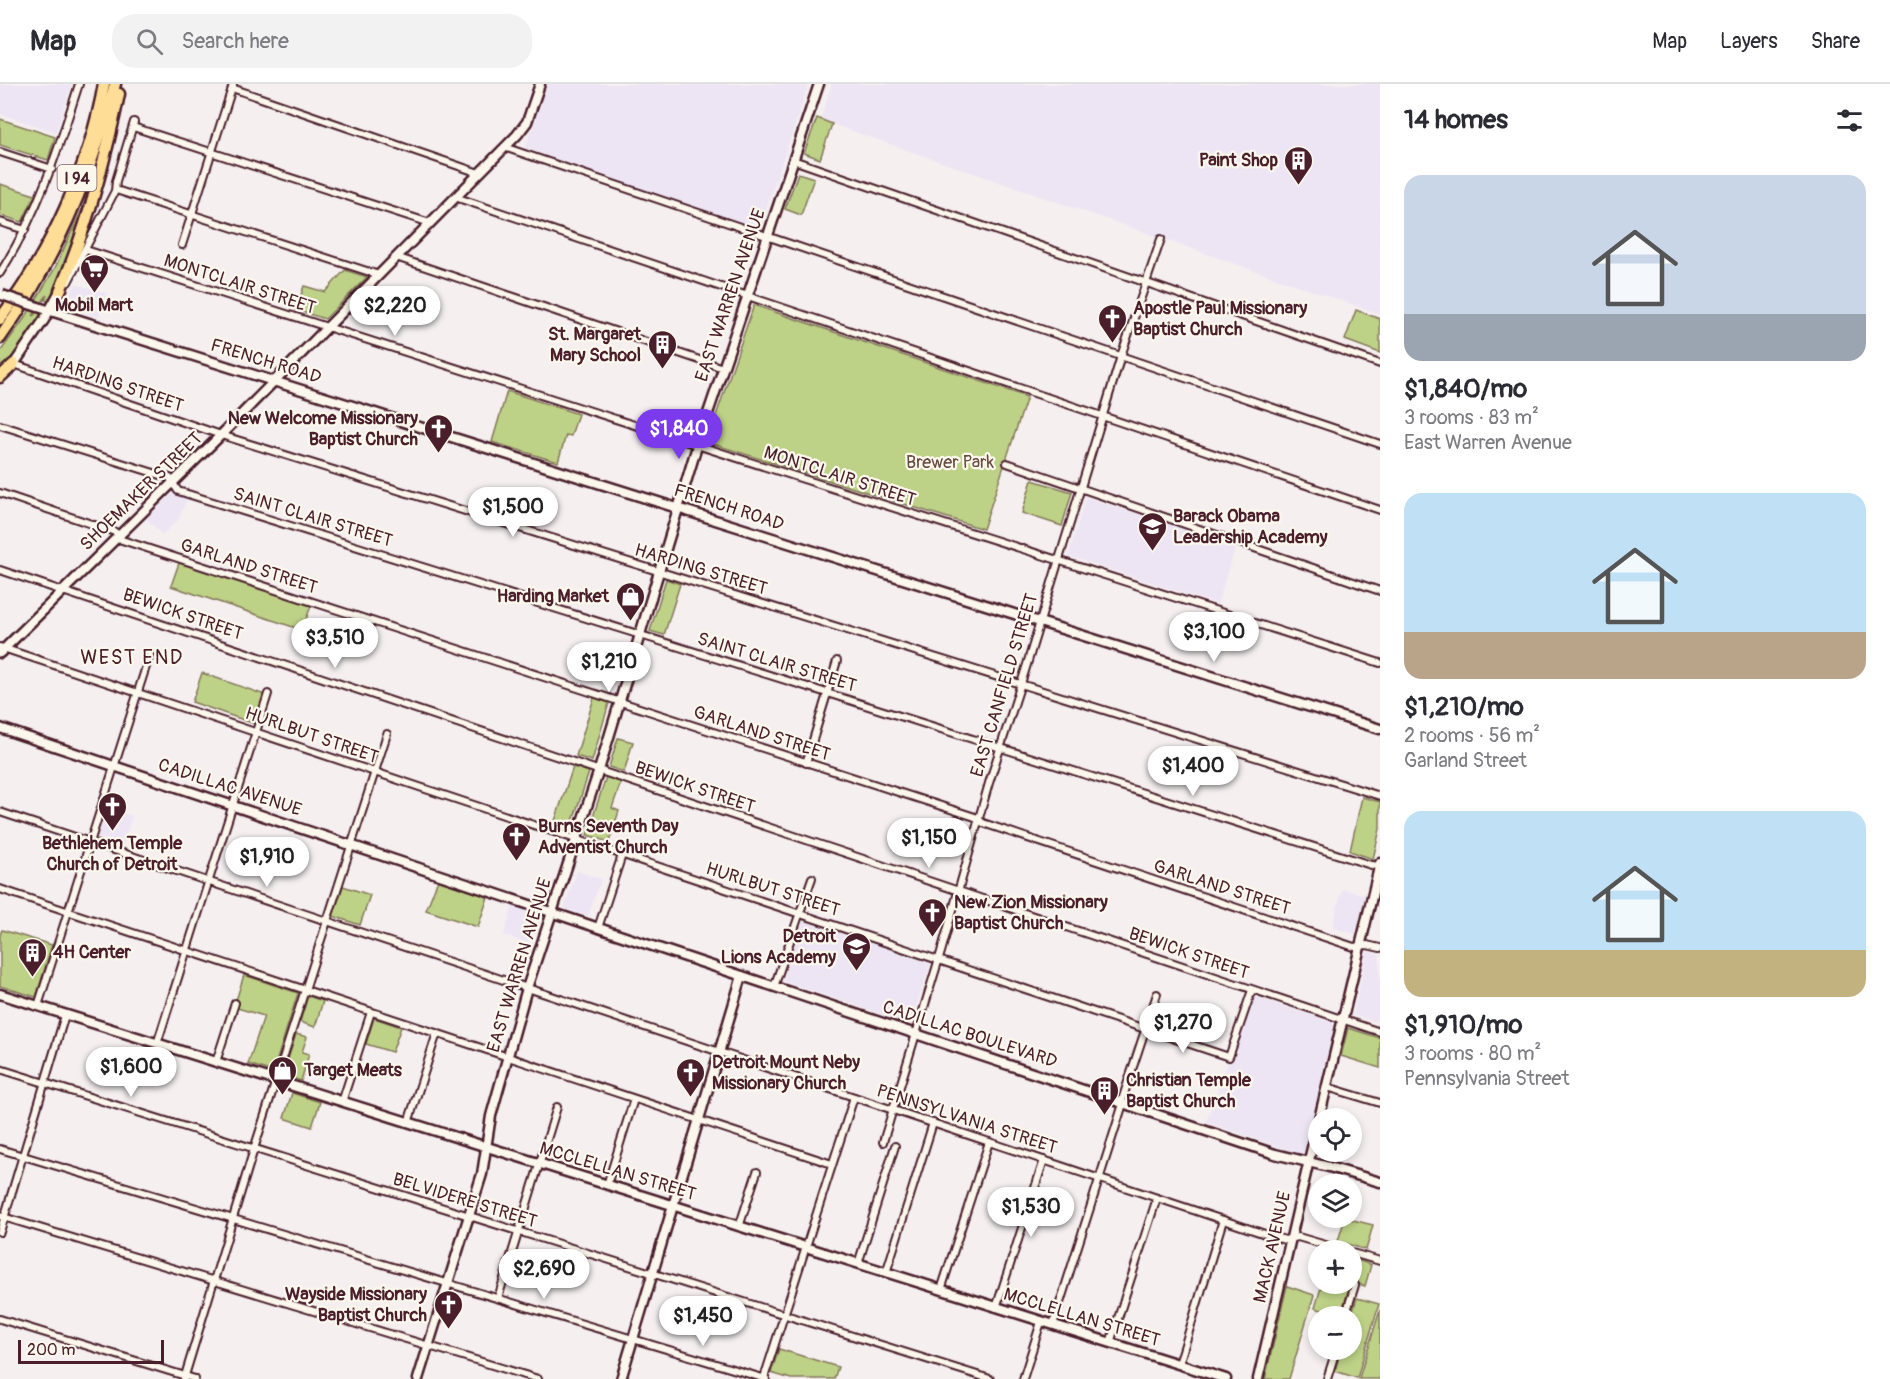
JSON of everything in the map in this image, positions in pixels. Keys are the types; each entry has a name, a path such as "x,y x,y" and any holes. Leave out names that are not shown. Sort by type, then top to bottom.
{"highway":[{"name":"I 94","path":"0,319 35,266 66,204 87,151 104,84"},
{"name":"I 94","path":"0,338 18,312 64,229 97,148 115,84"},
{"path":"60,291 78,250 90,211 109,146 121,84"},
{"path":"0,377 14,364"}],"street":[{"path":"0,273 25,230 52,169 79,84"},
{"name":"SHOEMAKER STREET","path":"2,649 275,381 504,147 527,122 540,84"},
{"name":"EAST WARREN AVENUE","path":"418,1379 482,1174 491,1116 527,988 599,770 697,446 819,84"},
{"path":"182,244 233,86 479,173"},
{"path":"0,381 14,364 60,291 68,283 86,250 116,190 116,181 133,124 212,152 430,222"},
{"path":"504,147 1380,444"},
{"path":"0,152 52,169"},
{"path":"794,160 1380,364"},
{"path":"116,190 379,275"},
{"path":"455,197 1380,510"},
{"path":"0,222 25,230"},
{"name":"EAST CANFIELD STREET","path":"883,1142 1120,356 1161,239"},
{"name":"MONTCLAIR STREET","path":"86,250 1380,663"},
{"path":"396,257 723,368"},
{"name":"FRENCH ROAD","path":"1,294 1380,729"},
{"name":"HARDING STREET","path":"14,364 221,435 1380,796"},
{"name":"SAINT CLAIR STREET","path":"0,425 170,478 177,491 1371,865 1380,865"},
{"path":"1007,463 1380,591"},
{"name":"GARLAND STREET","path":"0,493 115,532 122,540 975,817 979,821 1063,851 1353,947 1367,945 1380,948"},
{"name":"BEWICK STREET","path":"0,570 1380,1032"},
{"name":"HURLBUT STREET","path":"2,649 138,692 1229,1057 1252,990"},
{"path":"38,1006 150,654"},
{"path":"806,763 837,661"},
{"path":"157,1044 268,694"},
{"name":"CADILLAC AVENUE","path":"0,728 551,912"},
{"path":"184,1377 254,1149 387,734"},
{"name":"PENNSYLVANIA STREET","path":"0,812 1271,1236 1285,1240 1291,1238 1309,1240"},
{"path":"598,928 622,855"},
{"name":"MACK AVENUE","path":"1322,1108 1380,865"},
{"path":"774,987 812,878"},
{"path":"0,889 832,1164"},
{"name":"CADILLAC BOULEVARD","path":"551,912 1255,1147 1380,1182"},
{"path":"621,1379 742,976"},
{"name":"MCCLELLAN STREET","path":"0,994 1226,1379"},
{"path":"1053,1325 1157,994"},
{"path":"216,1062 235,1003"},
{"path":"342,1102 371,1012"},
{"path":"0,1232 2,1216 23,1156 65,1015"},
{"path":"408,1123 437,1033"},
{"name":"BELVIDERE STREET","path":"0,1069 990,1379"},
{"path":"1327,1087 1380,1104"},
{"path":"0,1149 765,1379 854,1097"},
{"path":"607,1185 634,1099"},
{"path":"498,1298 557,1107"},
{"path":"886,1273 933,1124"},
{"path":"941,1290 989,1142"},
{"path":"858,1264 895,1146"},
{"path":"996,1308 1044,1160"},
{"name":"MACK AVENUE","path":"1258,1379 1309,1163"},
{"path":"739,1227 757,1172"},
{"path":"1110,1343 1157,1198"},
{"path":"2,1216 538,1379"},
{"path":"1179,1364 1223,1220"},
{"path":"1362,1256 1380,1261"},
{"path":"0,1319 195,1379"},
{"path":"1023,1379 1041,1322"},
{"path":"1327,1379 1332,1360"}],"shaded area":[{"path":"0,84 72,84 56,132 0,114"},
{"path":"547,84 801,84 808,87 759,229 525,148"},
{"path":"832,84 1380,84 1380,314 820,120"},
{"path":"76,284 106,293 99,317 63,305"},
{"path":"173,493 188,497 178,520 162,535 146,518"},
{"name":"Barack Obama Leadership Academy","path":"1086,497 1236,546 1217,604 1068,556"},
{"path":"107,808 132,816 123,845 97,837"},
{"path":"577,871 601,879 588,916 564,908"},
{"path":"1342,889 1366,895 1356,934 1332,928"},
{"path":"513,905 535,914 528,943 504,935"},
{"name":"Detroit Lions Academy","path":"803,921 931,963 910,1024 783,981"},
{"path":"1367,951 1380,955 1380,1007 1376,1022 1353,1015"},
{"path":"1253,996 1335,1023 1314,1108 1308,1108 1308,1134 1303,1155 1206,1122"}],"green space":[{"path":"817,118 832,124 820,159 804,153"},
{"path":"0,119 55,137 48,160 0,145"},
{"path":"105,148 87,217 50,302 45,300 47,295 33,316 37,312 43,314 19,350 0,370 0,352 27,315 55,268 83,207"},
{"path":"798,173 814,178 801,215 785,209"},
{"path":"0,184 35,195 22,222 0,215"},
{"path":"345,270 367,277 325,319 296,310 304,286 325,292"},
{"name":"Brewer Park","path":"754,305 1027,397 983,529 707,442"},
{"path":"1356,310 1380,319 1380,353 1345,340"},
{"path":"507,391 578,414 571,436 566,435 558,462 492,442"},
{"path":"1032,480 1072,492 1062,526 1022,513"},
{"path":"179,563 311,606 302,630 171,586"},
{"path":"666,579 680,584 664,635 650,631"},
{"path":"202,673 265,695 255,724 192,702"},
{"path":"594,698 609,703 592,761 576,756"},
{"path":"618,738 633,742 624,772 609,767"},
{"path":"573,767 589,772 570,830 554,824"},
{"path":"606,777 621,782 612,808 619,811 609,842 587,835"},
{"path":"1362,797 1380,802 1380,829 1373,859 1350,851"},
{"path":"438,880 488,897 478,927 426,910"},
{"path":"343,886 370,895 360,925 333,916"},
{"path":"2,930 52,945 36,997 0,986 0,935"},
{"path":"244,975 298,993 273,1072 248,1064 264,1016 234,1007"},
{"path":"308,996 323,1001 315,1027 300,1022"},
{"path":"374,1018 401,1027 392,1052 366,1044"},
{"path":"1348,1028 1380,1038 1380,1068 1341,1056"},
{"path":"296,1034 307,1037 302,1052 309,1054 301,1081 283,1075"},
{"path":"292,1093 320,1102 312,1127 284,1118"},
{"path":"1362,1222 1373,1225 1366,1250 1362,1249 1362,1240 1338,1240 1342,1228 1362,1228"},
{"path":"1362,1262 1371,1265 1365,1286 1362,1285"},
{"path":"1287,1286 1314,1295 1311,1306 1308,1306 1308,1315 1289,1379 1265,1379"},
{"path":"1319,1294 1347,1294 1343,1306 1316,1306"},
{"path":"1357,1298 1379,1304 1357,1378 1335,1371 1338,1360 1362,1360 1362,1306 1354,1306"},
{"path":"1380,1310 1380,1379 1359,1379 1359,1378"},
{"path":"779,1349 838,1367 834,1379 791,1379 771,1373"}],"place":[{"name":"Paint Shop","path":"1299,186"},
{"name":"Mobil Mart","path":"94,294"},
{"name":"Apostle Paul Missionary Baptist Church","path":"1112,344"},
{"name":"St. Margaret Mary School","path":"662,370"},
{"name":"New Welcome Missionary Baptist Church","path":"439,454"},
{"name":"Barack Obama Leadership Academy","path":"1152,552"},
{"name":"Harding Market","path":"630,622"},
{"name":"Bethlehem Temple Church of Detroit","path":"112,832"},
{"name":"Burns Seventh Day Adventist Church","path":"517,862"},
{"name":"New Zion Missionary Baptist Church","path":"933,938"},
{"name":"Detroit Lions Academy","path":"857,972"},
{"name":"4H Center","path":"32,978"},
{"name":"Target Meats","path":"283,1096"},
{"name":"Detroit Mount Neby Missionary Church","path":"691,1098"},
{"name":"Christian Temple Baptist Church","path":"1105,1116"},
{"name":"Wayside Missionary Baptist Church","path":"448,1330"}],"district":[{"name":"WEST END","path":"132,657"}]}
